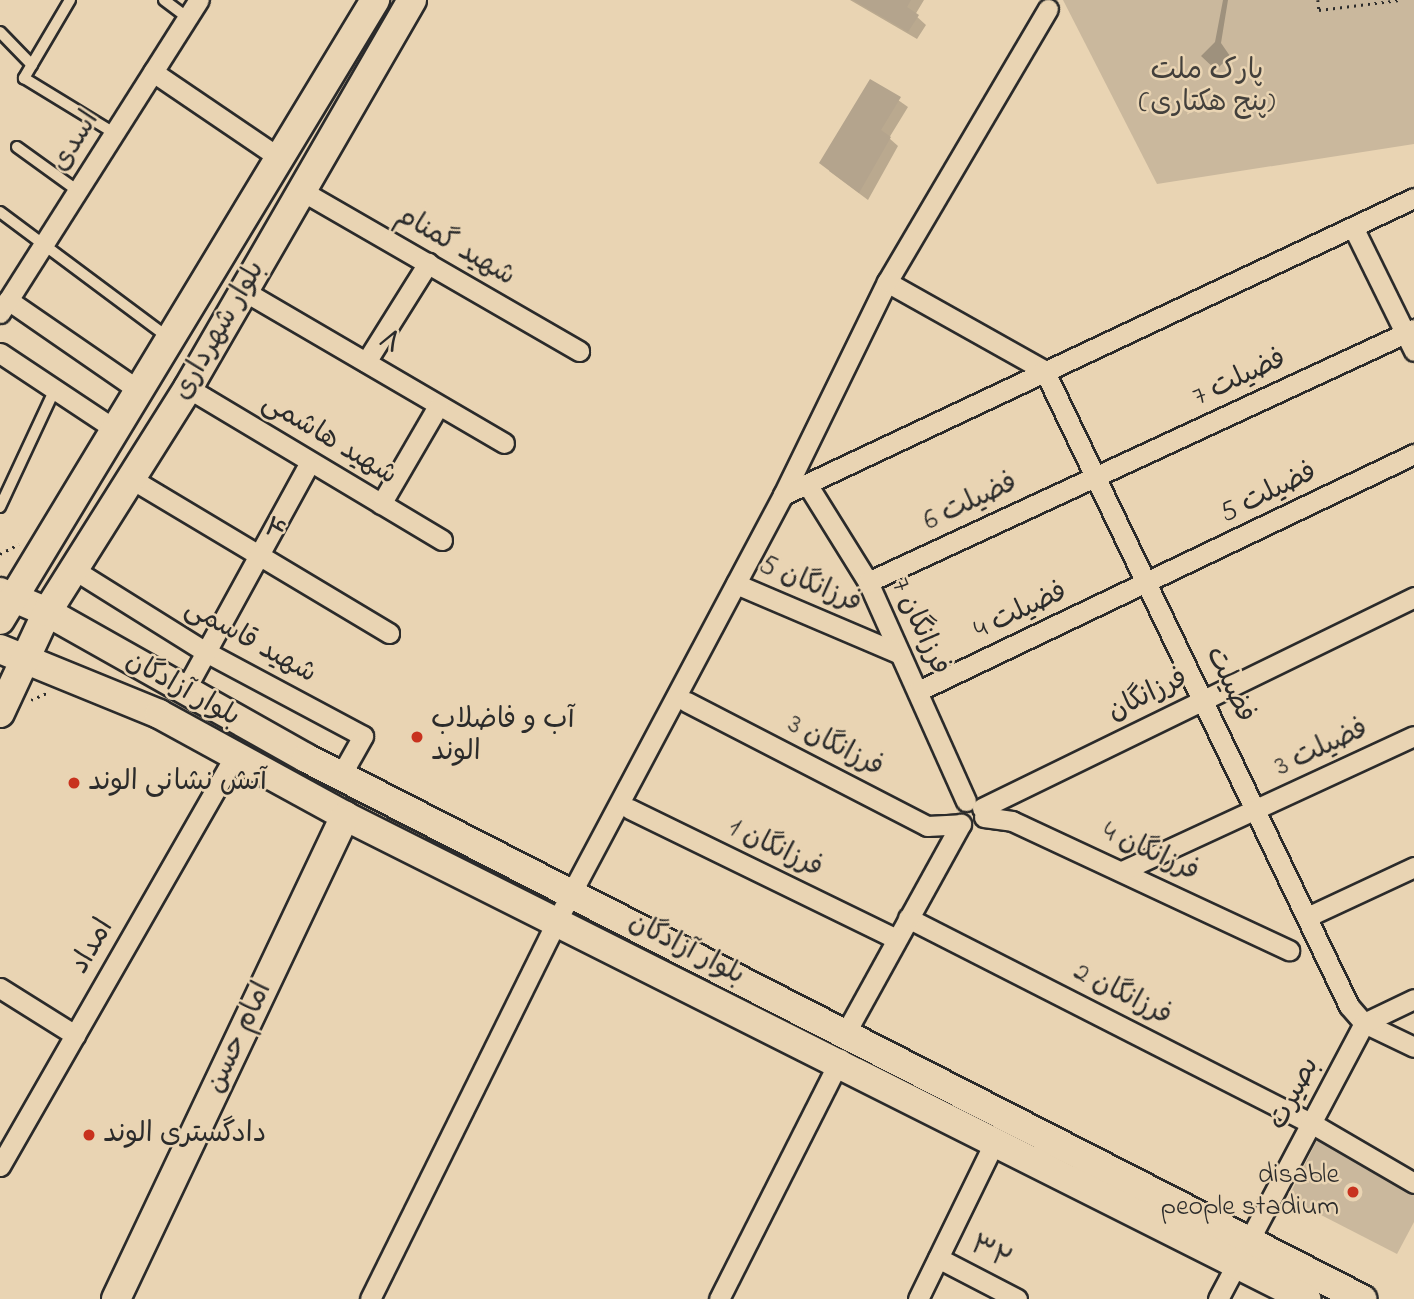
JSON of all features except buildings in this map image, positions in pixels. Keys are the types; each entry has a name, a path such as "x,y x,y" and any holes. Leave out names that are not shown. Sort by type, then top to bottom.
{"street":[{"name":"اسدی","path":"3,302 44,244 199,0"},
{"name":"بلوار شهرداری","path":"4,603 140,391 169,337 375,0"},
{"name":"بلوار شهرداری","path":"0,713 11,654 47,612 188,388 412,0"},
{"path":"370,1299 557,920 783,495 887,282 1048,9"},
{"path":"153,72 278,157"},
{"name":"شهید گمنام","path":"302,191 579,351"},
{"path":"783,495 1414,198"},
{"path":"1353,226 1411,338"},
{"path":"366,362 428,263"},
{"path":"887,282 1044,370"},
{"name":"۸","path":"244,292 504,443"},
{"path":"3,302 140,391"},
{"name":"فضیلت 7","path":"1097,475 1411,338"},
{"path":"0,354 116,430"},
{"name":"فضیلت","path":"1044,370 1205,699 1255,812 1349,1006 1364,1023"},
{"name":"شهید هاشمی","path":"188,388 442,540"},
{"path":"381,504 438,407"},
{"name":"فضیلت 5","path":"1148,583 1414,454"},
{"path":"184,692 310,462"},
{"name":"فضیلت 6","path":"869,582 1097,475"},
{"name":"۴","path":"130,478 389,633"},
{"name":"فرزانگان 7","path":"807,484 869,582 900,654 977,809"},
{"name":"شهید قاسمی","path":"73,569 206,652 363,736 341,775"},
{"name":"فرزانگان 5","path":"736,583 900,654"},
{"name":"فضیلت 4","path":"918,691 1148,583"},
{"name":"فرزانگان","path":"977,809 1414,597"},
{"name":"بلوار آزادگان","path":"4,603 47,612 184,692 341,775 846,1032 1242,1252 1306,1299"},
{"name":"بلوار آزادگان","path":"11,654 159,713 345,816 840,1059 996,1139 1242,1252 1362,1299"},
{"name":"فرزانگان 3","path":"687,702 927,826 961,824"},
{"name":"فضیلت 3","path":"1124,870 1255,812 1414,736"},
{"name":"امداد","path":"0,1166 235,755"},
{"path":"846,1032 961,824 959,807 977,809"},
{"name":"فرزانگان 1","path":"630,809 897,939"},
{"name":"فرزانگان 4","path":"977,809 1002,817 1124,870 1289,950"},
{"name":"امام حسن","path":"116,1299 345,816"},
{"path":"1307,917 1414,867"},
{"name":"فرزانگان 2","path":"908,918 1311,1122 1414,1183"},
{"path":"0,988 75,1035"},
{"path":"1364,1023 1414,999"},
{"path":"1364,1023 1414,1047"},
{"name":"بصیرت","path":"1218,1299 1364,1023"},
{"path":"719,1299 840,1059"},
{"path":"918,1299 996,1139"},
{"name":"۳۲","path":"938,1258 1017,1299"}],"lane":[{"path":"70,0 24,78 114,133"},
{"path":"164,0 188,18"},
{"path":"0,32 32,65"},
{"path":"17,148 78,191"},
{"path":"0,212 169,337"},
{"path":"0,506 55,389"}],"path":[{"path":"1318,0 1319,10 1401,0"}],"green space":[{"name":"پارک ملت (پنج هکتاری)","path":"1063,0 1414,0 1414,144 1157,184"},
{"name":"disable people stadium","path":"1319,1136 1414,1186 1414,1222 1397,1254 1288,1198"}],"shaded area":[{"path":"1223,0 1228,0 1221,43 1230,56 1216,70 1201,56 1215,42"}],"place":[{"name":"آب و فاضلاب الوند","path":"417,737"},
{"name":"آتش نشانی الوند","path":"74,783"},
{"name":"دادگستری الوند","path":"89,1135"},
{"name":"disable people stadium","path":"1353,1192"}]}
